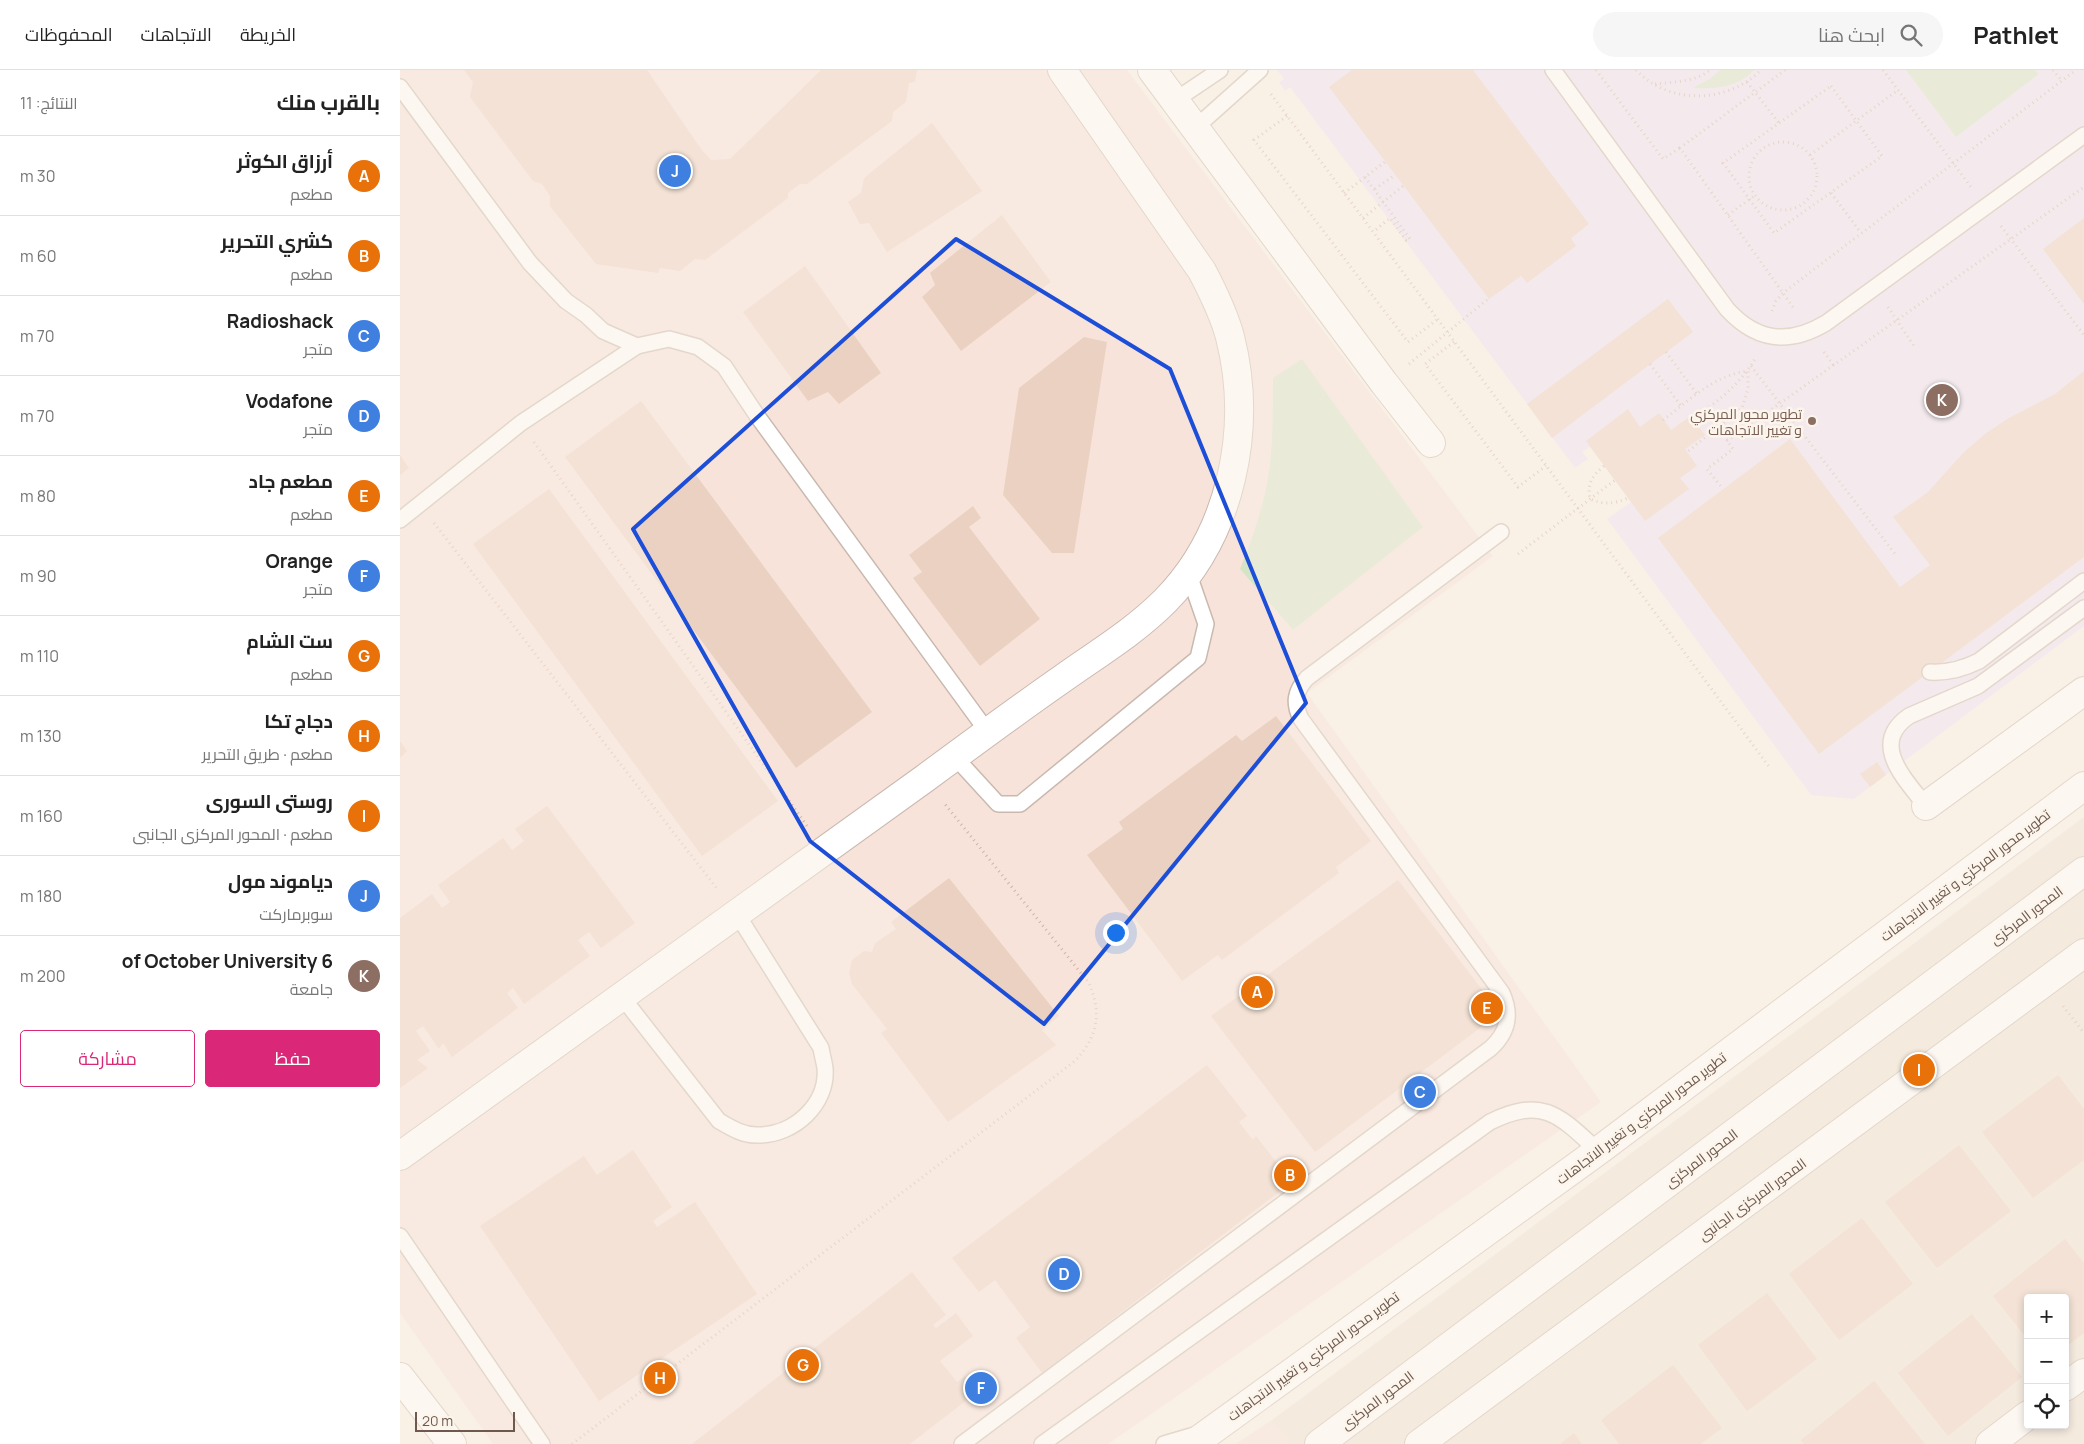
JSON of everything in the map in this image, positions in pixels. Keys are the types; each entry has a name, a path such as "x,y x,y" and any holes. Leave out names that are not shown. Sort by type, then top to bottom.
{"street":[{"path":"400,1156 825,851 987,731 1140,624 1166,600 1188,572 1207,542 1222,510 1232,476 1239,441 1240,406 1237,370 1230,336 1218,302 1202,271 1062,70"},
{"path":"1152,70 1194,129 1431,443"},
{"path":"1926,806 2084,691"},
{"name":"تطوير محور المركزي و تغيير الاتجاهات","path":"1202,1437 1598,1151 2084,786"},
{"name":"المحور المركزى","path":"1318,1444 2084,871"},
{"name":"المحور المركزى الجانبى","path":"1419,1444 2084,953"},
{"path":"400,1377 452,1444"},
{"path":"1990,1444 2024,1419"}],"lane":[{"path":"1174,101 1220,70"},
{"path":"1553,70 1727,309 1750,330 1780,338 1796,337 1826,323 2084,135"},
{"path":"1194,129 1258,72"},
{"path":"400,88 530,263 566,300 603,331 638,346"},
{"path":"400,520 521,423 638,346 669,340 698,347 724,366 758,417 987,731"},
{"path":"962,1444 1476,1060 1500,1040 1506,1029 1508,1017 1507,1004 1502,993 1301,719 1296,709 1295,697 1299,687 1307,678 1501,532"},
{"path":"954,756 998,804 1020,804 1198,658 1206,624 1188,572"},
{"path":"1930,672 1960,669 1979,661 2084,581"},
{"path":"1926,806 1903,778 1890,752 1892,736 1900,722 1909,716 1978,686 2084,608"},
{"path":"622,997 719,1121 737,1131 758,1136 779,1133 798,1123 813,1108 822,1090 825,1069 821,1048 737,914"},
{"path":"1042,1444 1490,1122 1508,1113 1527,1109 1546,1111 1564,1120 1598,1151"},
{"path":"400,1236 542,1444"},
{"path":"1164,1444 1202,1437"}],"path":[{"path":"1596,70 1664,159 1785,70"},
{"path":"1636,70 1654,84 1677,94 1701,96 1718,94 1733,89 1747,82 1761,70"},
{"path":"1654,84 1697,78 1710,70"},
{"path":"1883,70 2084,335"},
{"path":"2053,70 2062,81"},
{"path":"1694,420 1725,396 1751,366 1774,306 1784,293 2076,70"},
{"path":"1258,72 1287,116 1770,768"},
{"path":"1747,82 1779,123"},
{"path":"1831,86 1856,120 1882,156 1774,233 1723,163 1831,86"},
{"path":"1810,155 1898,90"},
{"path":"1287,116 1254,140 1408,342 1438,320"},
{"path":"1779,142 1801,147 1810,155 1815,164 1817,180 1811,196 1803,203 1794,208 1782,210 1762,203 1754,196 1750,185 1749,173 1752,162 1758,152 1779,142"},
{"path":"1680,148 1834,366"},
{"path":"1344,193 1385,162"},
{"path":"1375,189 1395,175"},
{"path":"1366,177 1410,239 1406,240 1390,218 1373,232"},
{"path":"1363,218 1403,186"},
{"path":"1727,441 2084,187"},
{"path":"1831,193 1861,233"},
{"path":"1728,215 1754,196"},
{"path":"1426,350 1488,299"},
{"path":"1900,326 1914,346"},
{"path":"1454,342 1424,364 1518,487 1546,466"},
{"path":"1666,352 1697,394"},
{"path":"1650,364 1681,406"},
{"path":"1751,366 1895,554"},
{"path":"1664,420 1721,377 1748,370"},
{"path":"1687,452 1742,408 1748,390 1748,370"},
{"path":"521,423 825,851"},
{"path":"1718,427 1733,449 1708,469 1724,489"},
{"path":"1590,499 1592,478 1604,466"},
{"path":"1518,554 1615,480"},
{"path":"1590,499 1612,503 1628,498"},
{"path":"420,504 737,914"},
{"path":"572,1444 1075,1061 1085,1051 1092,1038 1097,1010 1095,996 1089,983 924,779"}],"highlighted area":[{"path":"956,239 1170,369 1306,703 1044,1024 810,841 633,529"}],"shaded area":[{"path":"400,70 1127,70 1493,556 1307,693 1601,1102 1108,1444 493,1444 400,1313"},
{"name":"تطوير محور المركزي و تغيير الاتجاهات","path":"1277,70 2084,70 2084,626 1854,799 1811,795 1607,519 1631,502 1590,447 1582,452 1588,459 1575,468 1290,87 1285,91 1279,82 1284,79"},
{"path":"2084,817 2084,1444 1236,1444 1272,1420"},
{"path":"1272,1420 1291,1444 1236,1444"}],"green space":[{"path":"1720,70 1754,70 1741,81 1733,84 1710,88 1693,88 1711,78"},
{"path":"1906,70 2035,70 2039,74 1956,137"},
{"path":"1302,359 1423,527 1293,630 1240,569 1257,524 1268,478 1272,441 1273,378"}],"building":[{"path":"464,70 647,70 701,149 711,160 730,159 821,70 917,70 915,82 909,83 906,102 893,112 892,121 807,184 800,184 788,193 788,198 705,260 695,259 680,271 660,268 658,273 596,264 550,206 550,196 542,184 533,181 470,97 473,82"},
{"path":"1352,70 1473,70 1589,224 1571,238 1576,246 1527,283 1521,276 1489,299 1329,87"},
{"path":"932,123 982,191 887,252 869,223 860,224 848,202 861,193 864,178"},
{"path":"1002,215 1051,282 961,351 922,297 935,285 930,273"},
{"path":"2084,218 2084,304 2043,249"},
{"path":"805,266 881,373 839,404 828,392 808,401 743,312"},
{"path":"1668,299 1693,332 1552,438 1527,404"},
{"path":"1084,337 1107,342 1074,553 1052,553 1003,495 1019,388"},
{"path":"2084,371 2084,557 1819,754 1658,538 1790,439 1900,587 1930,565 1893,517 1928,492 1964,452 1985,434 2007,419 2055,394"},
{"path":"641,401 872,712 796,768 565,457"},
{"path":"1628,409 1640,427 1659,413 1671,430 1691,416 1705,435 1685,449 1697,466 1680,478 1689,489 1645,521 1586,441"},
{"path":"400,455 409,468 400,475"},
{"path":"549,489 778,801 702,856 473,544"},
{"path":"973,506 981,518 969,527 1040,619 980,666 913,578 922,572 909,555"},
{"path":"1276,716 1371,841 1336,867 1339,873 1222,960 1218,955 1182,981 1087,855 1123,829 1119,822 1236,735 1242,741"},
{"path":"400,741 407,751 400,758"},
{"path":"1877,762 1886,775 1870,787 1860,774"},
{"path":"547,806 635,923 601,948 589,932 578,940 590,956 524,1004 513,988 507,993 518,1008 452,1057 443,1043 439,1049 423,1026 416,1031 430,1051 417,1060 428,1068 400,1088 400,918 432,894 442,908 450,902 438,885 503,838 512,850 524,841 515,829"},
{"path":"949,878 1059,1016 1042,1030 1056,1045 948,1122 881,1033 887,1029 852,984 849,973 852,960 864,951 872,952 875,943 896,929 891,922"},
{"path":"1398,880 1500,1013 1315,1152 1211,1016"},
{"path":"1207,1065 1247,1116 1239,1122 1253,1140 1256,1136 1292,1182 1042,1373 1016,1338 1030,1327 995,1280 979,1292 952,1258"},
{"path":"2058,1075 2084,1109 2084,1160 2033,1198 1982,1132"},
{"path":"1959,1145 2011,1211 1937,1268 1885,1202"},
{"path":"633,1150 672,1207 653,1221 657,1227 695,1202 757,1294 599,1401 480,1226 584,1156 597,1175"},
{"path":"1862,1218 1913,1284 1839,1340 1789,1274"},
{"path":"2065,1239 2084,1263 2084,1333 2069,1345 2069,1294 2024,1294 2024,1335 1993,1296"},
{"path":"912,1272 946,1315 933,1325 936,1328 956,1313 973,1336 940,1361 957,1382 965,1376 977,1392 910,1444 692,1444"},
{"path":"1767,1293 1817,1359 1747,1411 1698,1345"},
{"path":"1972,1314 2022,1377 1948,1436 1898,1373"},
{"path":"1673,1365 1722,1428 1701,1444 1619,1444 1601,1420"},
{"path":"1874,1381 1925,1444 1804,1444 1801,1440"},
{"path":"1574,1433 1582,1444 1560,1444"}],"place":[{"name":"دياموند مول","path":"675,171"},
{"name":"6 of October University","path":"1942,400"},
{"name":"تطوير محور المركزي و تغيير الاتجاهات","path":"1812,421"},
{"name":"أرزاق الكوثر","path":"1257,992"},
{"name":"مطعم جاد","path":"1487,1008"},
{"name":"روستى السورى","path":"1919,1070"},
{"name":"Radioshack","path":"1420,1092"},
{"name":"كشري التحرير","path":"1290,1175"},
{"name":"Vodafone","path":"1064,1274"},
{"name":"ست الشام","path":"803,1365"},
{"name":"دجاج تكا","path":"660,1378"},
{"name":"Orange","path":"981,1388"}]}
